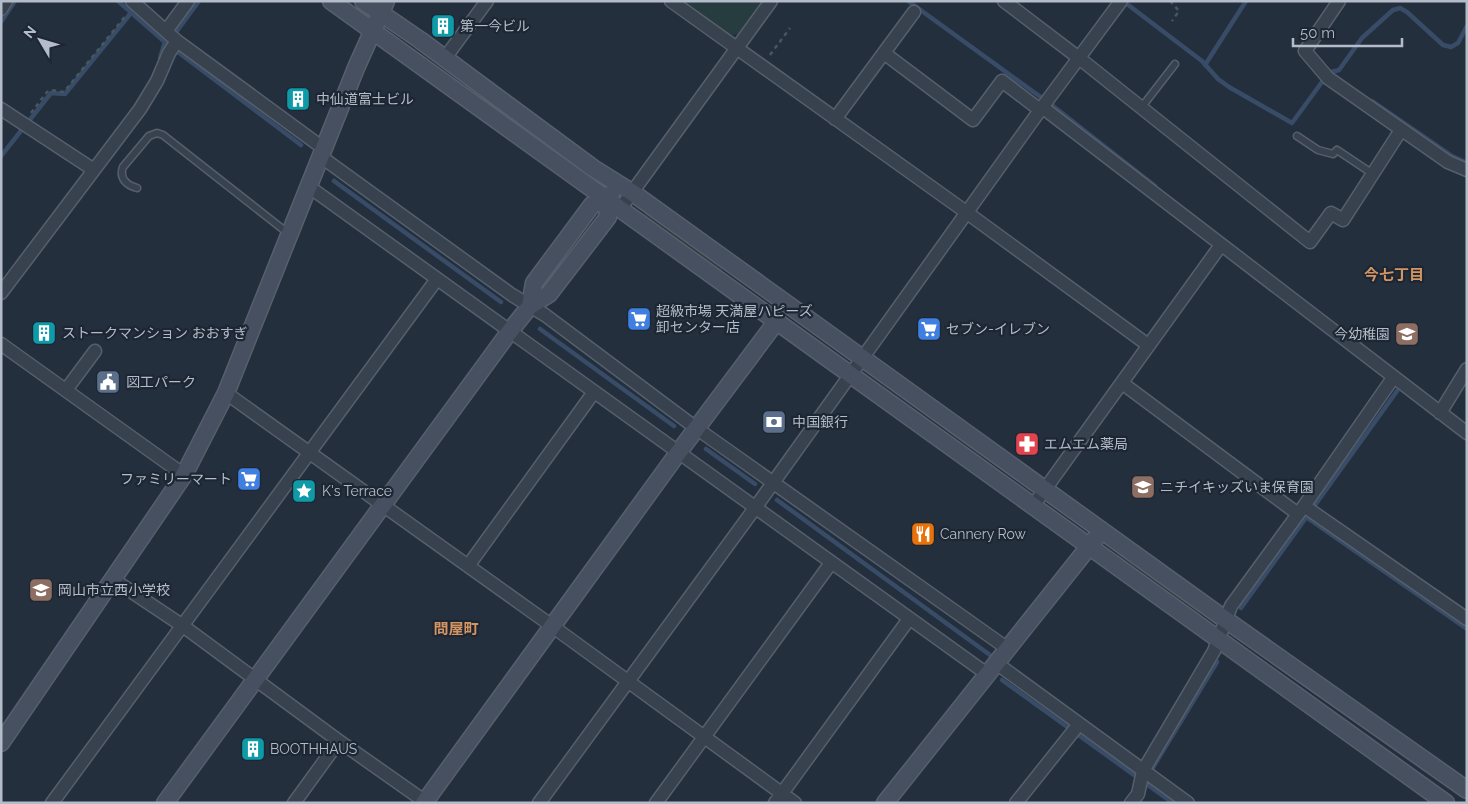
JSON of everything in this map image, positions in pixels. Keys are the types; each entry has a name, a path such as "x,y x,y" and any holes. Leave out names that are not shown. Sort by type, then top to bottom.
{"street":[{"path":"1,9 6,1"},
{"path":"1,293 90,168 140,109 157,81 188,1"},
{"path":"331,1 1446,803"},
{"path":"363,1 383,7 445,58 586,163 633,193 1226,620 1467,790"},
{"path":"445,58 487,1"},
{"path":"671,1 1148,345"},
{"path":"165,803 530,306 534,283 592,205 614,204 633,193 771,1"},
{"path":"1004,1 1079,58 1310,242 1331,212 1342,220 1401,130"},
{"path":"1339,1 1305,51 1325,75 1448,162 1467,170"},
{"path":"538,803 774,482 1043,105 1120,2"},
{"path":"130,7 512,295 545,315 696,428 1008,649"},
{"path":"1,743 184,475 226,394 308,186 383,7"},
{"path":"835,119 914,12"},
{"path":"884,53 973,120 1002,81 1043,105 1220,245 1467,433"},
{"path":"1,109 90,168"},
{"path":"614,204 618,184"},
{"path":"308,186 909,619 992,669 1075,729 1144,776 1188,803"},
{"path":"1033,506 1220,245"},
{"path":"52,803 437,279"},
{"path":"114,580 183,626 339,742 426,802 696,428 776,322"},
{"path":"1,344 184,475"},
{"path":"66,390 95,351"},
{"path":"1440,413 1467,369"},
{"path":"1132,803 1138,794 1144,776 1214,651 1231,606 1306,510 1393,378"},
{"path":"1122,383 1467,619"},
{"path":"468,566 594,392"},
{"path":"226,394 704,736 779,798 795,803"},
{"path":"885,803 1102,530"},
{"path":"656,803 831,563"},
{"path":"779,798 909,619"},
{"path":"1016,803 1075,729"},
{"path":"294,803 339,742"}],"lane":[{"path":"1141,108 1175,64"},
{"path":"137,188 124,181 121,172 148,136 157,133 289,234"},
{"path":"1297,136 1318,150 1333,154 1337,150 1373,174"}],"path":[{"path":"1170,1 1179,10 1172,20"},
{"path":"24,125 47,92 51,90 64,92 130,7"},
{"path":"762,66 790,28"}],"green space":[{"path":"683,1 762,1 738,34 730,35"},
{"path":"465,83 543,143 464,85"},
{"path":"646,211 723,268 721,272 643,215"},
{"path":"931,417 1016,483 930,418"},
{"path":"1118,552 1201,612 1198,616 1116,556"}],"waterway":[{"path":"1,22 15,1"},
{"path":"118,1 166,43"},
{"path":"174,35 199,1"},
{"path":"908,1 1053,106 1155,186"},
{"path":"1123,1 1202,61 1218,79 1229,87 1292,123 1322,82 1331,72 1339,70 1362,38 1393,10 1400,8 1407,12 1443,45 1451,47 1458,43 1467,26"},
{"path":"1205,65 1246,1"},
{"path":"1,156 51,93 65,94 131,13"},
{"path":"160,58 165,42"},
{"path":"174,49 301,145"},
{"path":"1372,101 1452,156 1467,163"},
{"path":"334,181 501,302"},
{"path":"540,329 674,426"},
{"path":"1241,608 1397,391"},
{"path":"706,449 755,484"},
{"path":"777,500 990,655"},
{"path":"1306,517 1467,629"},
{"path":"1149,774 1217,662"},
{"path":"1002,680 1173,803"}],"place":[{"name":"第一今ビル","path":"443,26"},
{"name":"中仙道富士ビル","path":"298,99"},
{"name":"超級市場 天満屋ハピーズ 卸センター店","path":"639,319"},
{"name":"セブン-イレブン","path":"929,329"},
{"name":"ストークマンション おおすぎ","path":"44,333"},
{"name":"今幼稚園","path":"1407,334"},
{"name":"図工パーク","path":"108,382"},
{"name":"中国銀行","path":"774,422"},
{"name":"エムエム薬局","path":"1027,444"},
{"name":"ファミリーマート","path":"249,479"},
{"name":"ニチイキッズいま保育園","path":"1143,487"},
{"name":"K's Terrace","path":"304,491"},
{"name":"Cannery Row","path":"923,534"},
{"name":"岡山市立西小学校","path":"41,590"},
{"name":"BOOTHHAUS","path":"253,749"}],"district":[{"name":"今七丁目","path":"1394,275"},
{"name":"問屋町","path":"456,629"}]}
